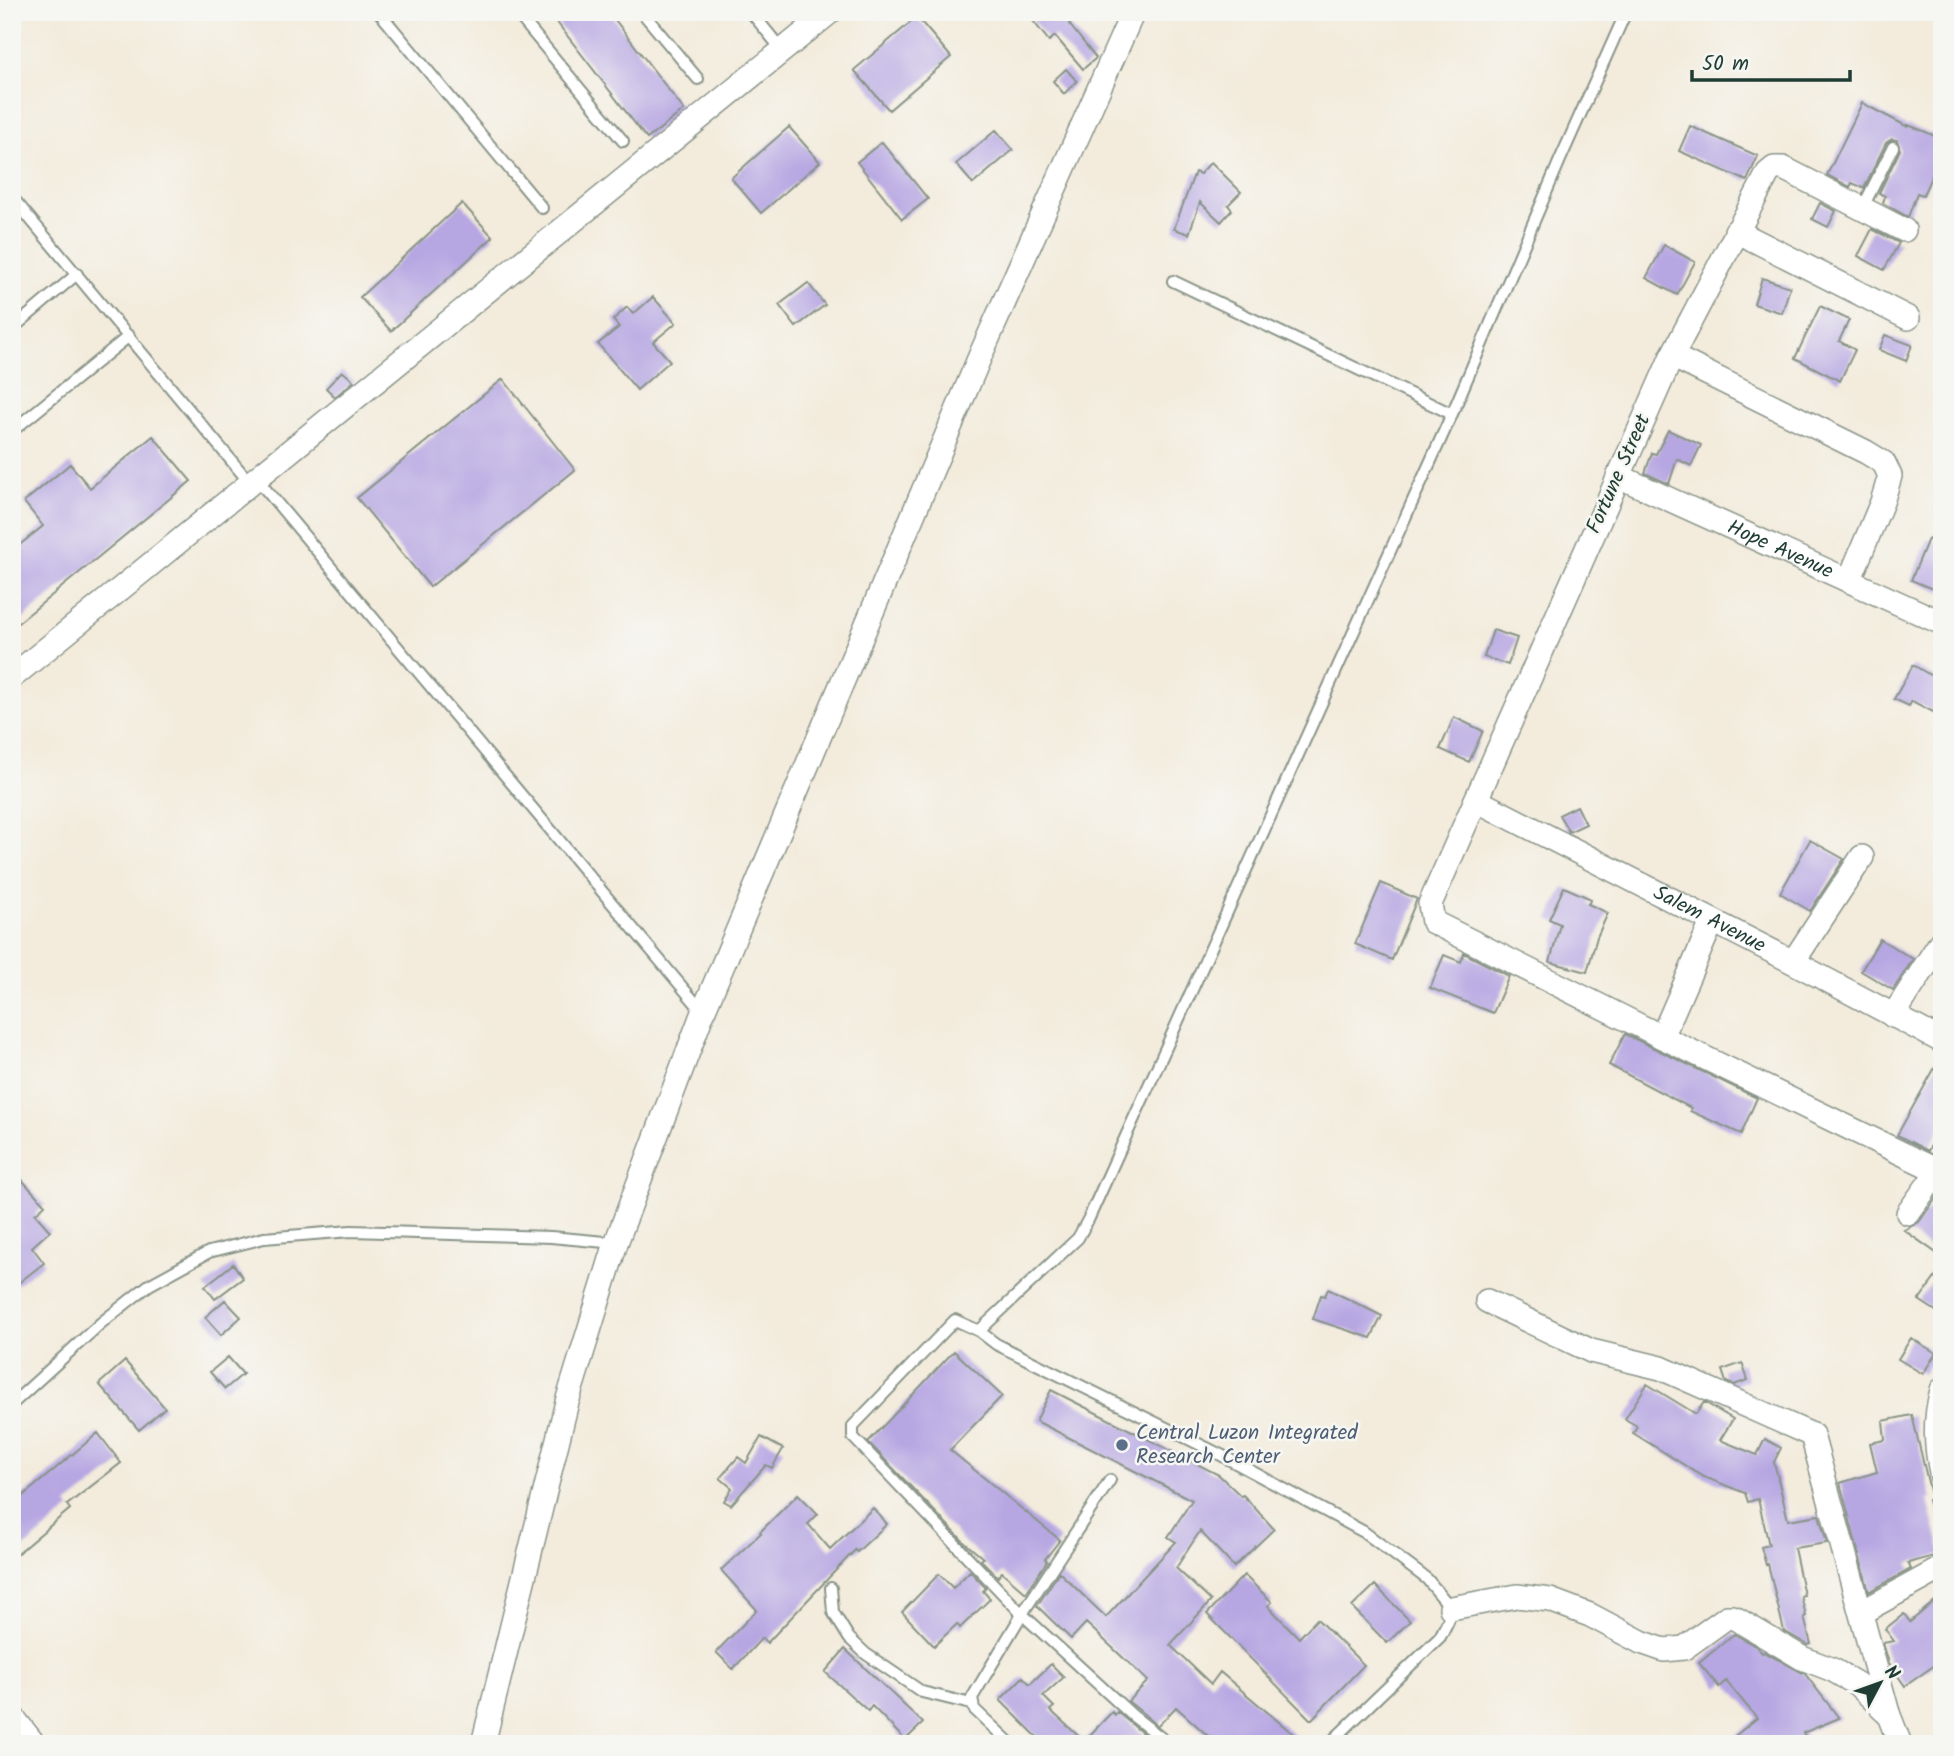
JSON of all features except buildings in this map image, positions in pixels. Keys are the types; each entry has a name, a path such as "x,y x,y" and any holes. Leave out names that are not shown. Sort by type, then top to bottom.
{"street":[{"path":"12,677 830,12"},
{"path":"483,1744 567,1402 616,1243 703,1012 981,354 1133,12"},
{"name":"Fortune Street","path":"1661,1037 1433,922 1430,904 1672,356 1768,173 1783,168 1905,230"},
{"path":"1736,231 1908,318"},
{"path":"1672,356 1884,463 1890,476 1849,581"},
{"name":"Hope Avenue","path":"1618,476 1942,622"},
{"name":"Salem Avenue","path":"1476,800 1942,1041"},
{"path":"1793,962 1863,857"},
{"path":"1712,922 1661,1037 1915,1158 1940,1167 1908,1213"},
{"path":"1894,1016 1942,940"},
{"path":"1487,1301 1591,1351 1670,1371 1812,1435 1888,1713 1900,1744"},
{"path":"1942,1390 1935,1427 1936,1451 1942,1477"},
{"path":"1862,1612 1942,1567"},
{"path":"1451,1608 1517,1597 1550,1600 1590,1615 1641,1642 1664,1650 1684,1648 1727,1617 1733,1617 1802,1658 1833,1670 1857,1684 1888,1713"},
{"path":"12,1716 34,1744"}],"lane":[{"path":"379,12 542,208"},
{"path":"516,12 623,141"},
{"path":"642,12 698,79"},
{"path":"751,12 782,50"},
{"path":"979,1331 1078,1238 1452,414 1626,12"},
{"path":"1862,209 1893,147"},
{"path":"12,197 703,1012"},
{"path":"12,329 77,274"},
{"path":"1173,281 1452,414"},
{"path":"12,431 129,336"},
{"path":"12,1405 101,1323 149,1285 209,1252 264,1238 351,1231 551,1237 616,1243"},
{"path":"1169,1744 1133,1716 1022,1614 853,1437 853,1426 955,1320 979,1331 996,1344 1221,1455 1364,1532 1427,1579 1451,1608 1440,1637 1329,1744"},
{"path":"1011,1744 974,1709 972,1698 1022,1614 1110,1480"},
{"path":"831,1588 833,1612 849,1638 866,1654 922,1692 971,1704"}],"place":[{"name":"Central Luzon Integrated Research Center","path":"1122,1445"}]}
